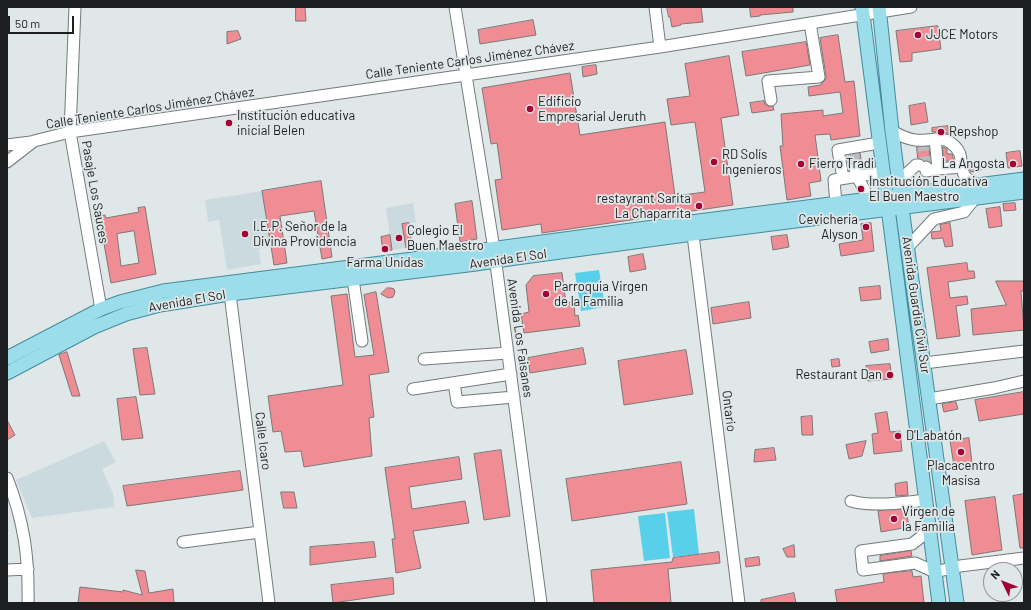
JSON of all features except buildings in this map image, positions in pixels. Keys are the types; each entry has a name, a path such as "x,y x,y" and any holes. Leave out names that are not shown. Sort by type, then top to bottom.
{"main road":[{"name":"Avenida Guardia Civil Sur","path":"879,9 892,131 907,248 957,603"},
{"name":"Avenida Guardia Civil Sur","path":"863,11 939,603"},
{"name":"Avenida El Sol","path":"7,373 94,327 126,314 140,309 229,288 495,255 830,209 901,202 976,192 1024,179"},
{"name":"Avenida El Sol","path":"976,192 1024,192"},
{"name":"Avenida El Sol","path":"830,209 869,199 887,203"},
{"name":"Avenida El Sol","path":"7,358 101,309 120,302 163,291 353,279 495,255"}],"street":[{"name":"Pasaje Los Sauces","path":"75,7 70,132 101,309"},
{"name":"Avenida Los Faisanes","path":"455,7 495,255 541,603"},
{"path":"655,7 660,47"},
{"name":"Calle Teniente Carlos Jiménez Chávez","path":"7,145 34,141 70,132 660,47 810,23 863,11 911,7"},
{"path":"771,100 768,81 819,76 810,23"},
{"path":"892,131 914,140 935,139 949,141 960,153 964,175 969,180 976,192 964,212 934,219 907,248"},
{"path":"935,139 938,169"},
{"name":"Calle Teniente Carlos Jiménez Chávez","path":"7,162 34,141"},
{"path":"843,178 838,150 852,149 879,143"},
{"path":"899,181 916,165 922,166 926,171 962,167"},
{"path":"856,172 869,199"},
{"path":"830,209 834,180 856,172 883,172"},
{"name":"Ontario","path":"692,228 739,603"},
{"path":"353,279 362,340"},
{"name":"Calle Icaro","path":"229,288 269,603"},
{"path":"924,363 1024,351"},
{"path":"424,359 508,353"},
{"path":"413,389 511,374"},
{"path":"929,398 994,388 1024,381"},
{"path":"454,382 457,402 514,397"},
{"path":"7,478 15,498 22,523 27,552 28,603"},
{"path":"851,501 860,504 896,504 925,500"},
{"path":"929,527 921,537 912,544 861,551 863,570 915,563 934,572 1024,558"},
{"path":"183,542 260,532"},
{"path":"912,544 915,563"},
{"path":"7,570 28,569"}],"shaded area":[{"name":"I.E.P. Señor de la Divina Providencia","path":"262,191 271,247 259,249 261,264 227,270 219,220 208,222 205,200"},
{"path":"413,203 416,222 402,224 406,248 392,250 386,208"},
{"path":"599,270 605,307 581,311 575,273"},
{"path":"104,441 116,462 102,469 113,494 114,507 32,518 16,480"},
{"path":"694,509 699,554 673,557 667,512"},
{"path":"665,513 670,558 644,561 638,516"}],"tunnel":[{"path":"923,140 926,167"},
{"path":"853,151 855,168"}],"place":[{"name":"JJCE Motors","path":"918,35"},
{"name":"Edificio Empresarial Jeruth","path":"530,109"},
{"name":"Institución educativa inicial Belen","path":"229,123"},
{"name":"Repshop","path":"941,132"},
{"name":"RD Solís Ingenieros","path":"714,162"},
{"name":"Fierro Tradi","path":"801,164"},
{"name":"La Angosta","path":"1013,164"},
{"name":"Institución Educativa El Buen Maestro","path":"861,189"},
{"name":"restayrant Sarita La Chaparrita","path":"699,206"},
{"name":"Cevicheria Alyson","path":"866,227"},
{"name":"I.E.P. Señor de la Divina Providencia","path":"245,234"},
{"name":"Colegio El Buen Maestro","path":"399,238"},
{"name":"Farma Unidas","path":"385,249"},
{"name":"Parroquia Virgen de la Familia","path":"546,294"},
{"name":"Restaurant Dan","path":"890,375"},
{"name":"D'Labatón","path":"898,436"},
{"name":"Placacentro Masisa","path":"961,452"},
{"name":"Virgen de la Familia","path":"894,519"}]}
